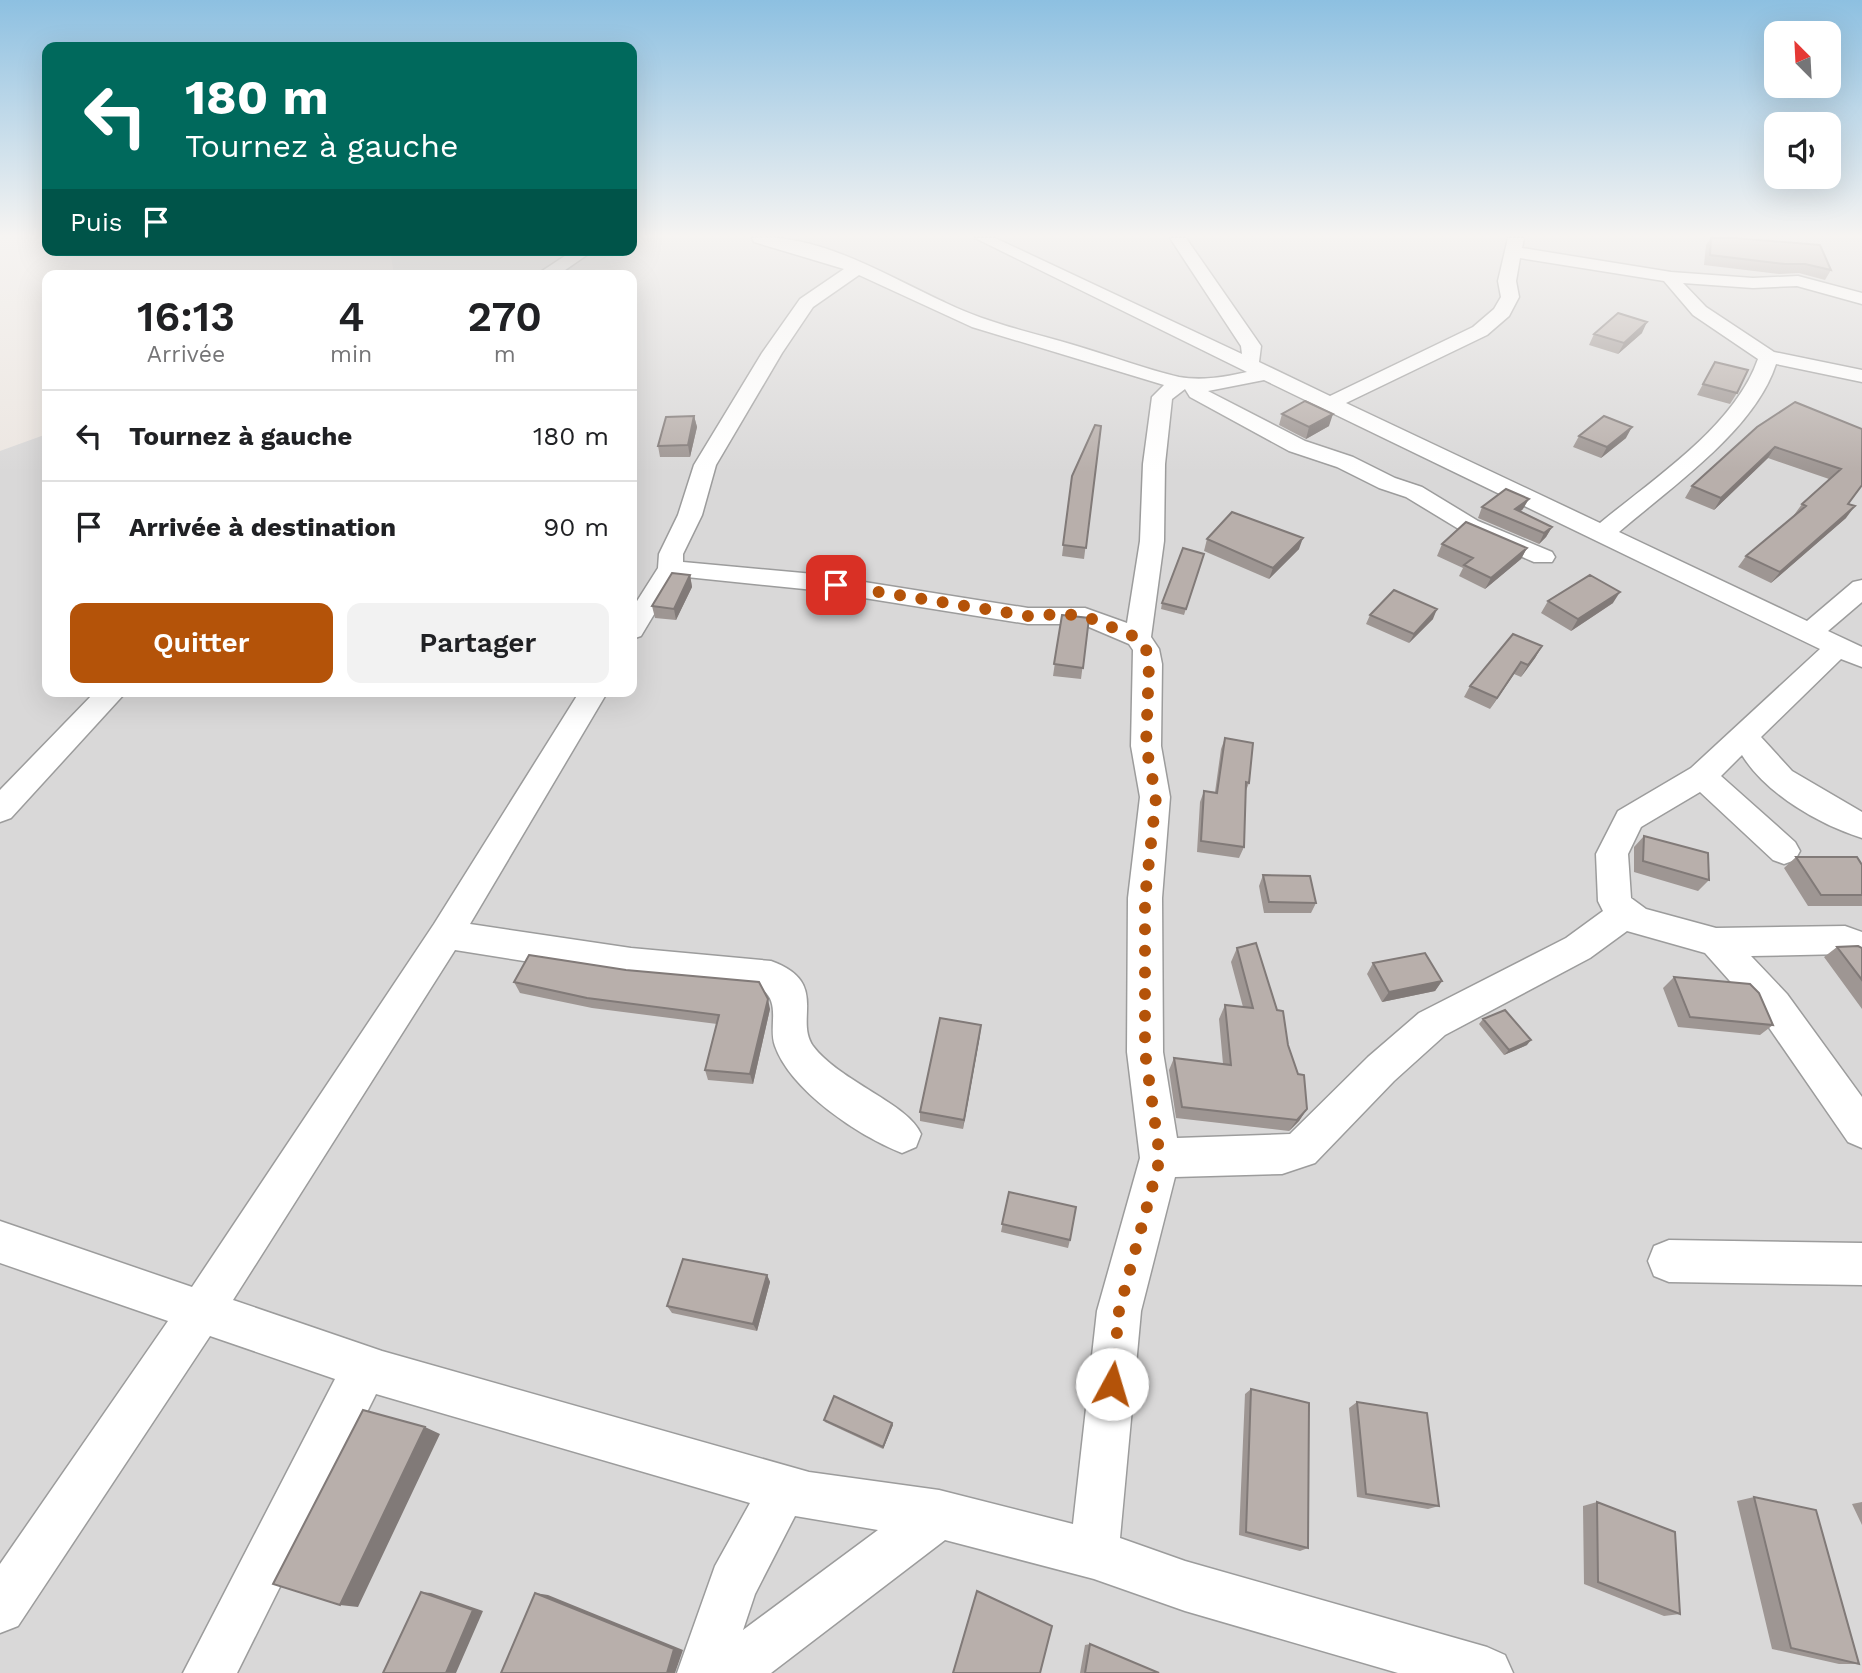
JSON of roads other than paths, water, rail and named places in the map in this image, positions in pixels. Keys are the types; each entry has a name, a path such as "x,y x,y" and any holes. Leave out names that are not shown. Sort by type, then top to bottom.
{"street":[{"path":"637,622 670,568 671,554 690,515 705,466 797,316"},
{"path":"961,316 1186,384 1217,385 1256,369"},
{"path":"1146,316 1850,652 1702,776 1629,819 1618,836 1612,854 1615,901 1624,914 1716,942 1845,940 1862,946"},
{"path":"1231,316 1251,346 1256,369"},
{"path":"1331,403 1480,331 1497,316"},
{"path":"1707,316 1718,326 1768,357 1862,376"},
{"path":"1602,534 1702,448 1744,406 1767,368 1768,357"},
{"path":"1186,384 1197,393 1297,446 1345,462 1387,483 1413,492 1470,526 1543,557"},
{"path":"1138,638 1152,541 1154,464 1162,397 1186,384"},
{"path":"670,568 814,582 1028,616 1085,616 1138,638 1146,649 1149,664 1146,746 1156,797 1145,898 1145,1052 1160,1158 1119,1311 1094,1554"},
{"path":"1810,633 1862,588"},
{"path":"0,810 107,697"},
{"path":"0,1608 202,1310 446,933 590,697"},
{"path":"1746,737 1756,757 1786,781 1809,798 1862,826"},
{"path":"1702,776 1784,851"},
{"path":"1160,1158 1282,1155 1301,1150 1381,1069 1432,1024 1578,948 1624,914"},
{"path":"446,933 631,963 771,976 786,985 791,994 791,1037 799,1056 825,1082 902,1134"},
{"path":"1716,942 1774,1005 1862,1129"},
{"path":"0,1242 366,1366 784,1489 809,1496 939,1514 1094,1554 1185,1586 1487,1673"},
{"path":"1669,1261 1862,1265"},
{"path":"209,1673 366,1366"},
{"path":"703,1673 733,1584 784,1489"},
{"path":"729,1673 939,1514"}]}
